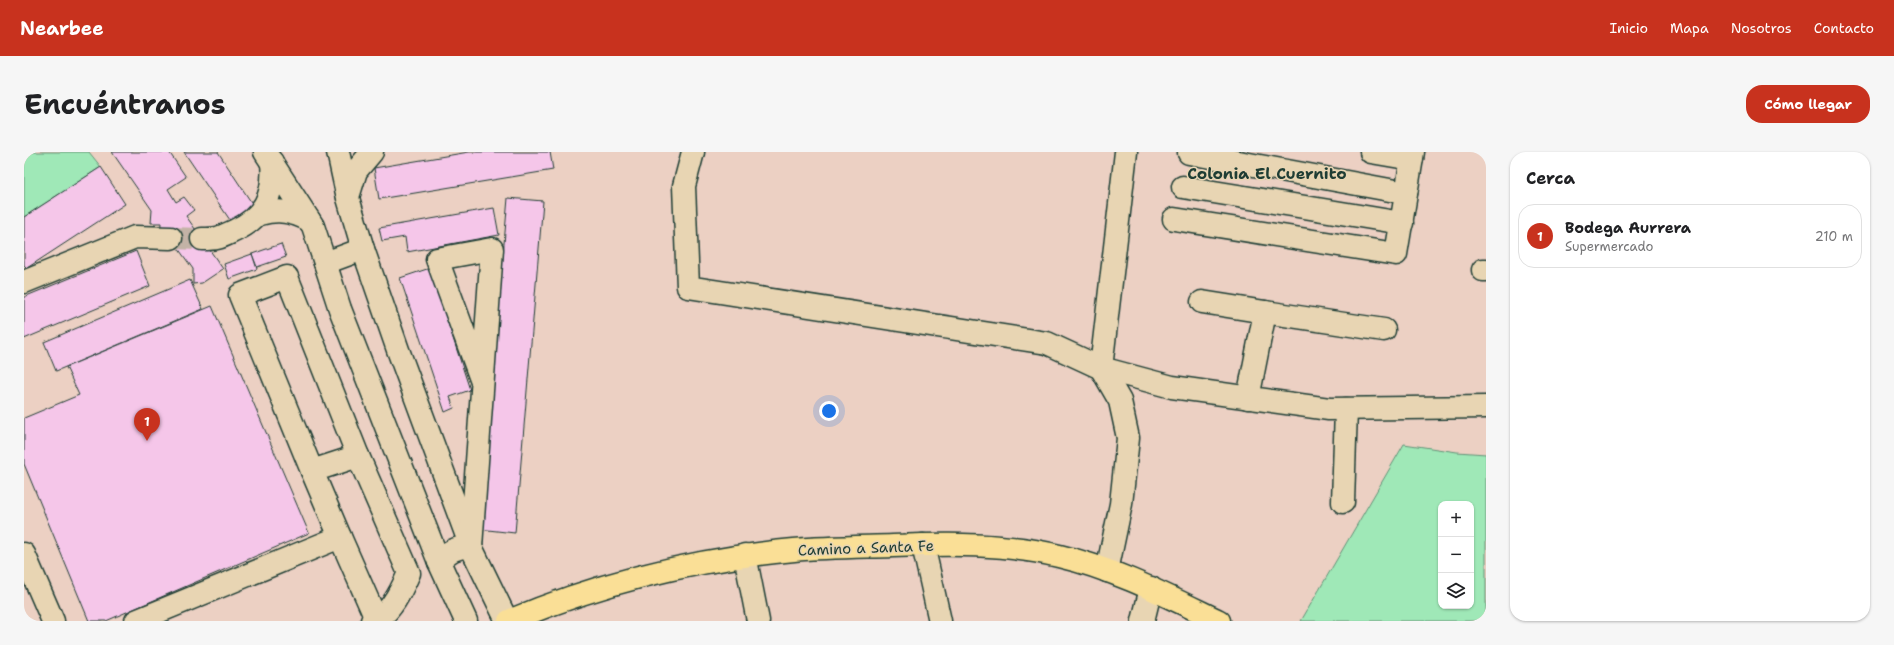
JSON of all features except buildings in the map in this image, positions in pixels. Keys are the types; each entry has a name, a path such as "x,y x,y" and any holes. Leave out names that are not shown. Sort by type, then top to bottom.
{"main road":[{"name":"Camino a Santa Fe","path":"508,621 552,603 644,575 745,555 796,550 923,545 1006,547 1058,556 1107,571 1151,588 1219,621"}],"street":[{"path":"338,152 348,198 362,249 471,547 508,621"},
{"path":"348,198 356,171 372,152"},
{"path":"694,152 684,186 688,287 1047,343 1101,368 1172,387 1329,409 1486,407"},
{"path":"1107,571 1121,504 1128,438 1120,401 1101,368 1126,152"},
{"path":"1174,219 1396,254 1413,156 1371,152"},
{"path":"1189,153 1406,193"},
{"path":"260,214 267,201 271,188 273,175 269,157"},
{"path":"269,157 313,226 340,309 440,562 466,621"},
{"path":"1182,186 1402,223"},
{"path":"202,239 219,239 241,228 260,214 272,210 285,210 309,220"},
{"path":"24,282 135,237 171,238"},
{"path":"325,263 362,249"},
{"path":"471,547 492,249 437,259 482,382"},
{"path":"287,277 358,456 409,573 396,601 375,621 312,471 240,296 287,277"},
{"path":"1202,302 1384,330"},
{"path":"1248,398 1265,312"},
{"path":"1343,502 1346,409"},
{"path":"312,471 358,456"},
{"path":"136,621 340,537"},
{"path":"923,545 940,621"},
{"path":"440,562 445,554 453,550 462,547 471,547"},
{"path":"24,554 53,621"},
{"path":"745,555 758,621"},
{"path":"1142,621 1151,588"}],"green space":[{"path":"24,152 89,152 101,167 24,217"},
{"path":"1404,444 1457,452 1486,454 1486,621 1301,621"}],"tunnel":[{"path":"171,238 202,239"}],"place":[{"name":"Bodega Aurrera","path":"147,441"}],"district":[{"name":"Colonia El Cuernito","path":"1267,173"}]}
